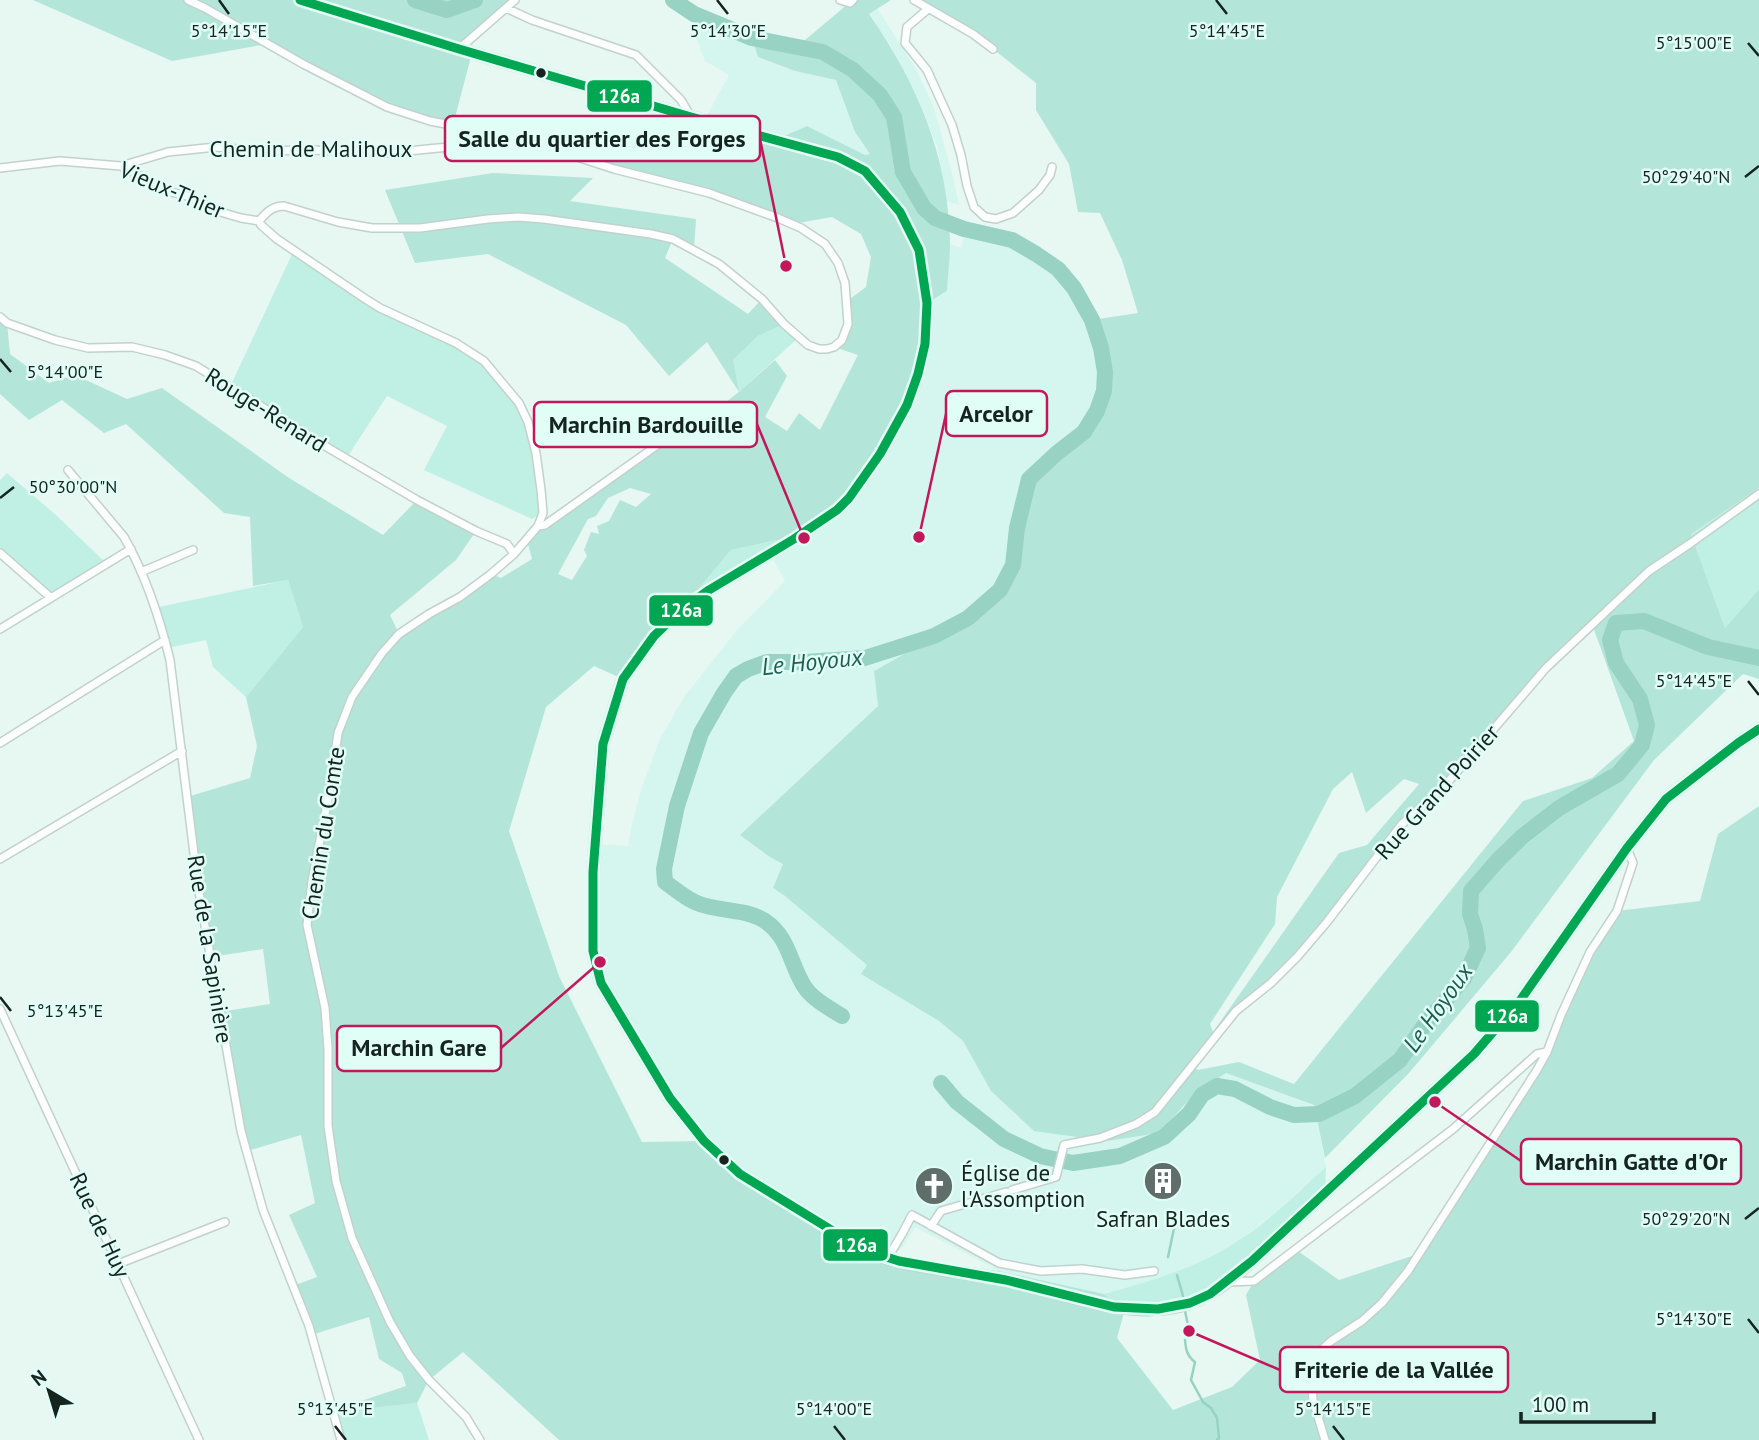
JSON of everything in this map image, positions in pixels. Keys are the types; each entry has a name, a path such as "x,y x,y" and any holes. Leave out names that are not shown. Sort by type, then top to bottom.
{"main road":[{"path":"300,0 459,50 838,157 865,172 900,212 919,250 927,303 925,344 907,405 880,454 849,498 824,520 709,590 680,612 654,636 623,680 603,744 593,872 593,951 601,983 670,1098 704,1140 740,1174 864,1250 887,1260 1005,1280 1125,1310 1182,1306 1199,1299 1228,1282 1474,1054 1519,1002 1627,848 1666,799 1759,729"}],"street":[{"path":"188,0 387,107 430,121 519,138 614,169 709,193 778,218 815,236 825,244 838,263 845,283 848,324 842,340 827,349 819,349 808,345 784,324 762,299 719,264 673,239 518,217 420,228 372,228 277,206 270,210 259,221 277,239 380,308 456,343 484,361 519,403 528,422 541,490 542,513 538,526"},
{"path":"459,50 515,0"},
{"path":"840,0 850,3 853,0"},
{"path":"914,0 973,34 993,49"},
{"path":"506,8 532,20 636,55 681,100 691,117"},
{"path":"929,9 907,27 905,44 926,70 952,124 974,208 985,217 996,219 1013,213 1039,190 1050,175 1052,167"},
{"name":"Chemin de Malihoux","path":"121,166 168,152 216,146 258,151 387,153 459,146 528,146 542,141 602,136 739,142 746,141 749,133"},
{"name":"Vieux-Thier","path":"0,168 60,161 121,166 171,192 187,196 217,211 259,221"},
{"name":"Rouge-Renard","path":"0,317 7,323 55,340 88,348 132,347 196,366 405,493 476,531 507,544 514,554"},
{"name":"Chemin du Comte","path":"480,1440 466,1417 429,1380 410,1356 390,1322 352,1238 336,1181 328,1126 325,1007 307,925 338,733 352,697 382,653 400,634 460,597 491,574 514,554 538,526 545,524 663,441 684,430"},
{"name":"Rue de la Sapinière","path":"68,470 131,549 165,640 170,660 198,886 241,1130 263,1210 309,1326 341,1440"},
{"name":"Rue Grand Poirier","path":"931,1226 941,1212 1056,1177 1064,1146 1100,1138 1136,1124 1155,1112 1236,1011 1271,983 1298,956 1402,824 1442,789 1546,668 1648,571 1759,494"},
{"path":"0,629 131,549"},
{"path":"141,572 193,550"},
{"path":"0,553 50,597"},
{"path":"0,743 165,640"},
{"path":"0,859 182,751"},
{"path":"1325,1440 1313,1400 1311,1374 1317,1354 1382,1303 1408,1271 1530,1082 1547,1052 1590,952 1617,911 1633,863 1627,848"},
{"name":"Rue de Huy","path":"0,1009 199,1440"},
{"path":"1228,1282 1254,1281 1453,1129 1537,1054 1547,1052"},
{"path":"887,1260 912,1215 999,1264 1041,1271 1082,1269 1125,1275 1154,1271"},
{"path":"118,1264 225,1222"}],"shaded area":[{"path":"33,0 515,0 460,49 472,53 453,125 387,107 267,44 172,61"},
{"path":"840,0 891,0 869,14 902,67 927,122 944,181 950,243 947,291 927,303 925,344 907,405 849,498 783,546 777,540 731,550 623,679 594,666 546,707 509,831 559,976 642,1142 704,1141 740,1174 887,1260 999,1271 1104,1294 1125,1309 1117,1338 1173,1410 1232,1387 1260,1360 1246,1295 1254,1281 1295,1249 1339,1280 1418,1254 1537,1070 1590,952 1617,911 1700,901 1718,834 1759,806 1759,1440 559,1440 463,1352 429,1380 417,1403 363,1409 361,1401 406,1386 402,1373 379,1359 369,1317 311,1335 293,1286 317,1277 289,1215 315,1203 301,1135 247,1151 220,1012 270,1004 263,949 211,957 187,797 250,778 257,746 246,697 303,627 288,580 253,586 250,517 224,513 126,424 104,433 62,400 29,420 0,394 0,317 7,323 10,354 49,383 75,375 127,399 162,388 289,478 383,535 417,500 476,531 456,560 390,615 399,634 491,574 501,578 532,559 527,540 538,526 684,430 692,428 775,360 787,376 765,417 787,431 799,413 820,430 858,355 834,347 845,334 847,301 866,287 871,257 861,234 832,217 792,224 709,193 578,158 566,139 602,136 610,149 696,160 704,121 775,140 807,126 865,155 870,154 855,132 836,80 795,71 758,57 752,38 798,46 849,3","holes":["630,488 651,494 636,507 620,500 609,521 597,526 599,534 591,532 584,550 587,556 572,580 558,574 588,519 596,516 608,498"]},
{"path":"914,0 1759,0 1759,488 1691,534 1725,628 1759,589 1759,679 1743,674 1654,760 1511,952 1409,1073 1325,1158 1314,1105 1226,1073 1195,1093 1159,1133 1107,1141 1034,1131 991,1091 963,1041 939,1021 861,974 867,965 773,888 783,864 740,835 878,706 874,671 968,618 1000,590 1013,565 1017,528 1029,479 1084,432 1097,411 1104,391 1105,372 1101,348 1092,320 1138,313 1122,260 1100,213 1078,212 1069,164 1036,110 1036,83 993,49","holes":["1592,624 1634,741 1592,778 1523,801 1294,1084 1239,1062 1198,1070 1192,1066 1236,1011 1298,956 1402,824 1484,743 1546,668","1352,772 1366,813 1404,779 1419,784 1367,845 1339,853 1213,1032 1210,1024 1275,924 1277,897 1333,789"]},
{"path":"877,8 916,69 934,108 959,205 947,201 937,146 918,99 890,45 869,14"},
{"path":"694,14 752,38 758,57 795,71 836,80 855,132 871,154 865,155 807,126 775,140 704,121 729,75 705,61 690,22"},
{"path":"493,173 593,178 570,201 696,219 694,249 673,239 665,258 748,314 762,299 784,324 758,336 733,360 739,392 707,342 669,376 626,325 488,254 415,263 385,190"},
{"path":"964,229 1012,240 1058,269 1074,288 1092,320 1101,348 1105,372 1104,391 1097,411 1084,432 1029,479 1017,528 1013,565 1000,590 968,618 874,671 878,706 740,835 784,864 774,888 868,965 862,974 939,1021 963,1041 1159,1133 1195,1093 1226,1073 1314,1105 1326,1167 1281,1208 1240,1240 1201,1262 1154,1280 1104,1294 999,1271 915,1227 904,1246 887,1260 740,1174 670,1098 601,983 593,951 596,844 628,846 641,790 660,739 684,697 738,629 785,581 770,554 824,520 927,303 947,291 950,244 962,248"},
{"path":"294,250 364,298 484,361 528,422 543,513 532,519 424,470 447,426 387,396 346,459 230,387"},
{"path":"784,324 799,337 739,392 732,361 758,336"},
{"path":"7,473 107,564 50,597 0,553 0,480"},
{"path":"1759,488 1759,589 1725,628 1691,534"},
{"path":"777,540 783,546 679,612 731,550"},
{"path":"288,580 303,627 246,697 213,667 206,640 167,648 154,608"},
{"path":"1326,1167 1325,1192 1252,1261 1199,1299 1125,1309 1104,1294 1174,1273 1223,1250 1262,1224"},
{"path":"417,1403 429,1440 341,1440 334,1417 363,1409"}],"waterway":[{"name":"Le Hoyoux","path":"415,0 447,10 475,0"},
{"name":"Le Hoyoux","path":"673,0 694,14 752,38 823,52 853,70 880,95 894,117 903,172 924,208 935,218 964,229 1012,240 1058,269 1074,288 1092,320 1105,372 1104,391 1097,411 1084,432 1029,479 1017,528 1013,565 1000,590 968,618 934,636 865,658 767,662 748,669 736,676 701,733 677,806 664,869 665,882 697,903 749,914 773,927 784,943 807,991 842,1016"},
{"name":"Le Hoyoux","path":"941,1083 957,1102 1004,1139 1040,1156 1073,1163 1120,1156 1164,1137 1189,1114 1202,1095 1217,1086 1235,1089 1270,1107 1294,1115 1319,1114 1355,1096 1400,1060 1464,978 1478,948 1470,914 1471,891 1523,836 1559,808 1618,774 1642,745 1647,725 1640,699 1616,663 1610,640 1616,623 1644,621 1708,647 1759,658"},
{"path":"1168,1257 1177,1214"},
{"path":"1177,1275 1183,1296"},
{"path":"1185,1311 1188,1325"},
{"path":"1185,1340 1187,1352 1195,1362 1191,1380 1203,1402 1217,1418 1217,1440"}],"transit line":[{"name":"126a","path":"300,0 691,117 838,157 865,171 900,212 919,250 927,303 925,344 907,405 880,454 849,498 837,510 709,590 679,612 654,636 623,679 603,744 593,872 593,951 601,983 670,1098 704,1141 740,1174 864,1250 899,1261 1006,1280 1114,1307 1158,1309 1190,1303 1210,1294 1252,1261 1474,1054 1519,1002 1627,848 1666,799 1759,729"}],"place":[{"name":"Salle du quartier des Forges","path":"786,266"},
{"name":"Arcelor","path":"919,537"},
{"name":"Marchin Bardouille","path":"804,538"},
{"name":"Marchin Gare","path":"600,962"},
{"name":"Marchin Gatte d'Or","path":"1435,1102"},
{"name":"Safran Blades","path":"1163,1181"},
{"name":"Église de l'Assomption","path":"934,1186"},
{"name":"Friterie de la Vallée","path":"1189,1331"}]}
